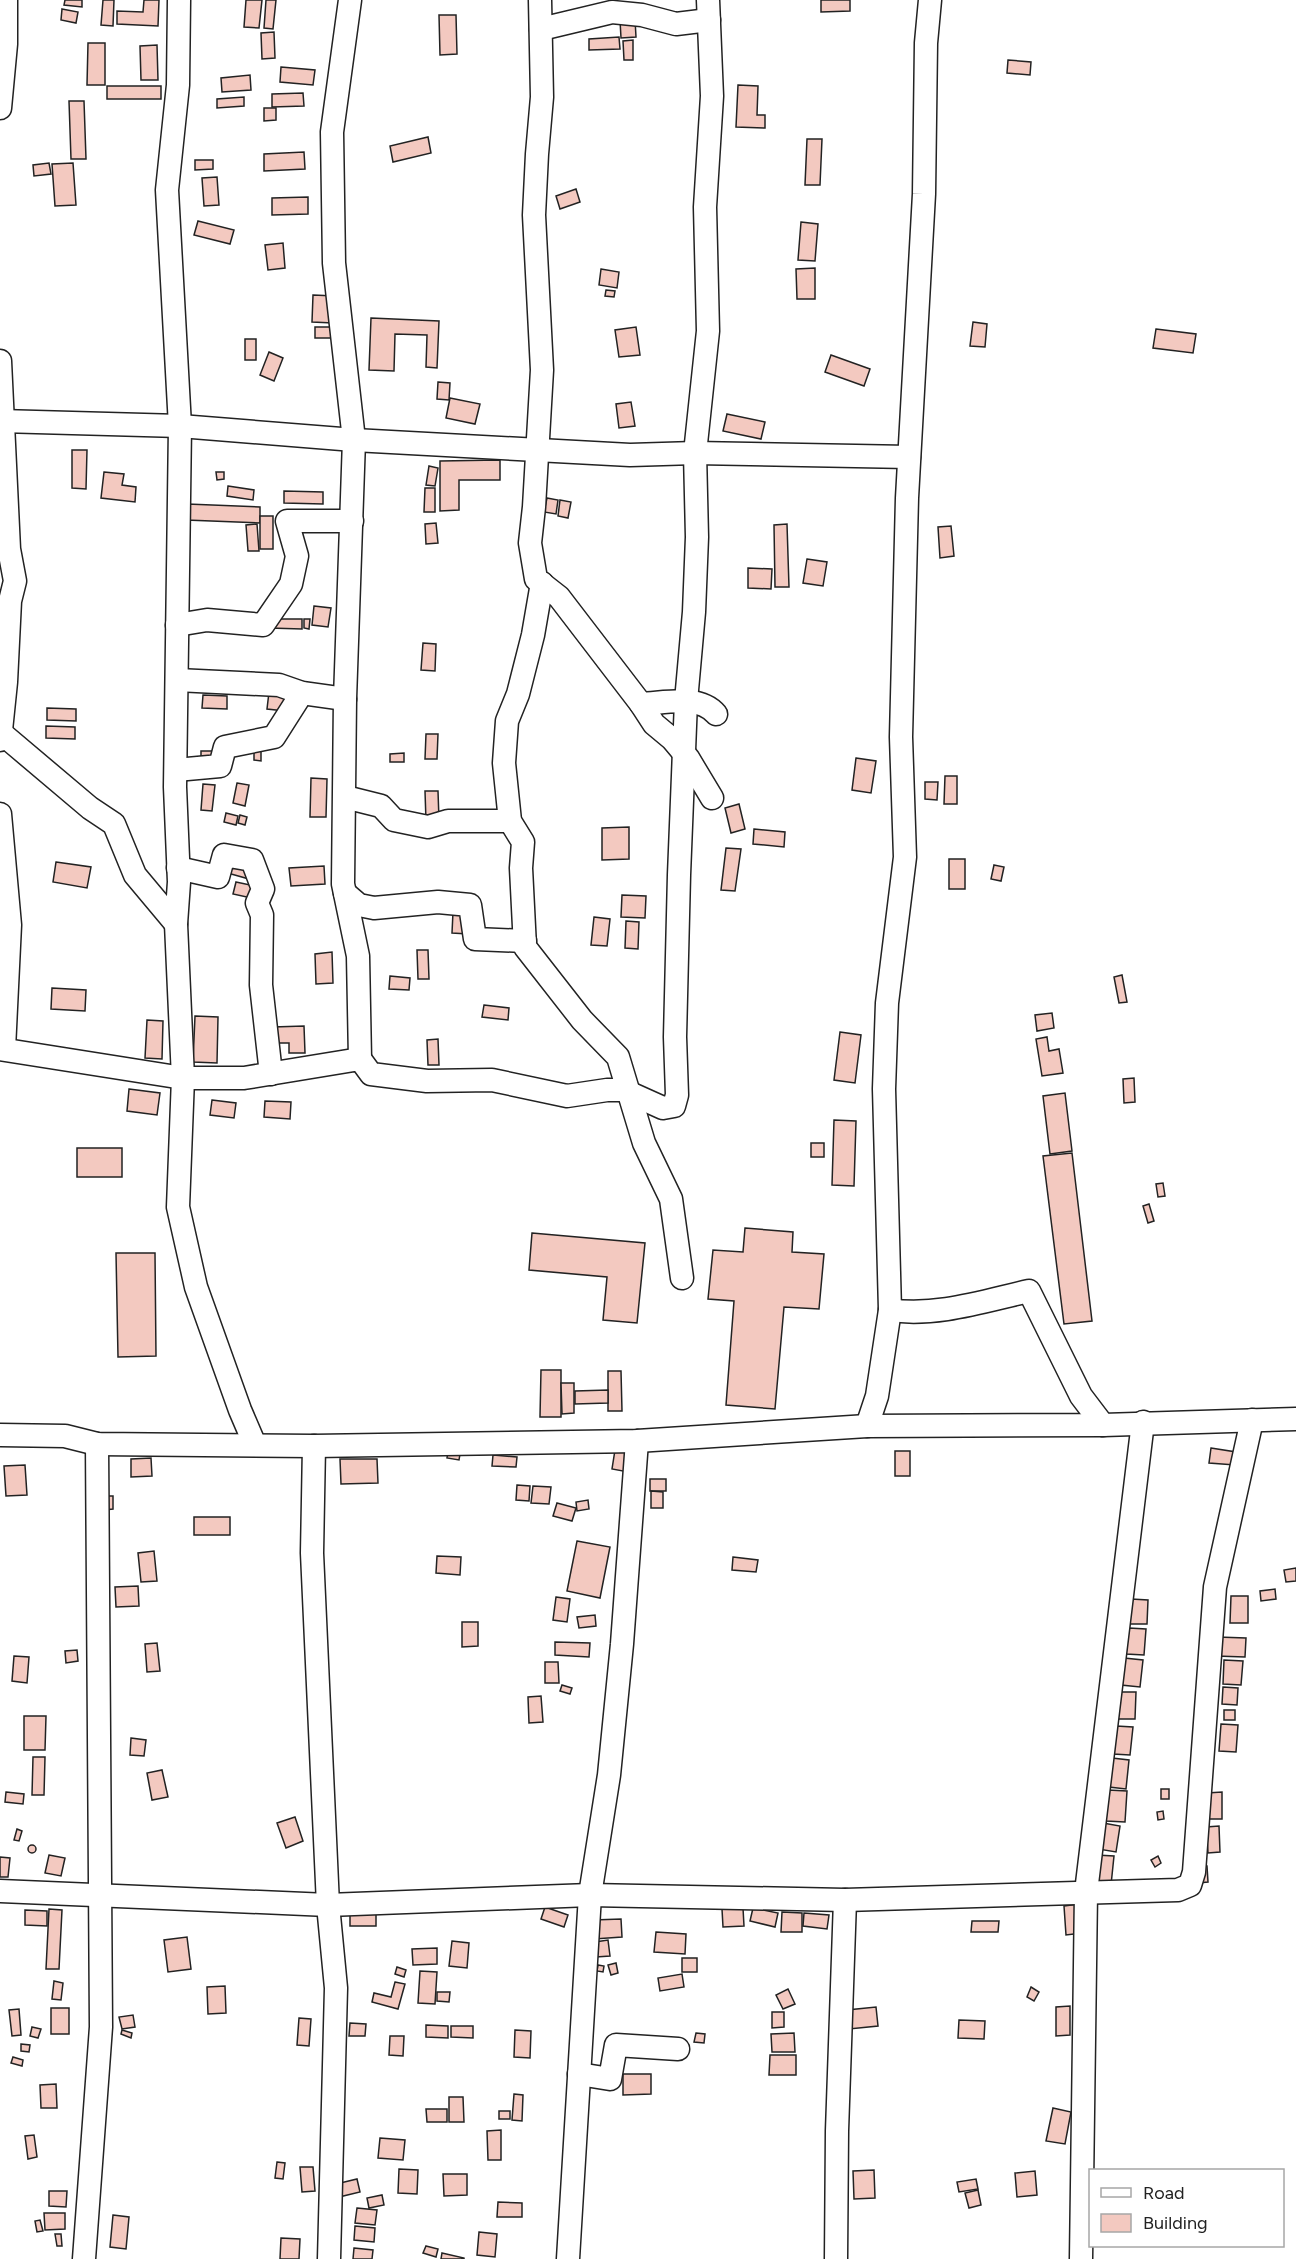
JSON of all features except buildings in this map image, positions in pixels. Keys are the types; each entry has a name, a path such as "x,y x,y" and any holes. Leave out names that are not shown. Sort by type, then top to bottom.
{"street":[{"path":"0,108 6,44 6,0"},
{"path":"179,0 178,85 167,190 180,426 176,924 183,1078 178,1207 196,1287 240,1410 255,1445"},
{"path":"350,0 332,132 334,263 354,440 345,699 343,884 358,956 360,1059 371,1074 427,1081 492,1080 567,1096 606,1090 623,1090 663,1108 674,1106 677,1095 675,1037 686,701 694,612 697,537 695,453 708,331 705,207 712,96 708,10 676,24 642,15 612,12 541,29"},
{"path":"540,0 542,97 534,215 542,370 530,543 536,579 559,597 654,724 685,754 712,798"},
{"path":"867,1426 877,1396 890,1310 884,1089 887,1003 905,857 901,737 909,457 924,205 926,43 930,0"},
{"path":"0,361 1,421 9,549 15,581 10,601 6,682 0,735 90,808 114,824 135,875 176,924"},
{"path":"1,421 180,426 354,440 630,455 695,453 909,457"},
{"path":"177,625 207,620 263,625 291,584 297,556 287,521 352,522"},
{"path":"542,583 533,635 518,694 507,721 504,763 510,821 523,842 521,868 525,947 582,1020 618,1057 644,1143 671,1199 682,1278"},
{"path":"177,680 279,686 302,693 345,699"},
{"path":"176,770 220,766 225,747 274,737 302,693"},
{"path":"642,705 686,701 709,706 716,714"},
{"path":"345,797 381,806 394,820 428,827 448,821 510,821"},
{"path":"0,814 10,925 2,1049 183,1078 244,1078 360,1059"},
{"path":"178,868 218,877 224,855 252,860 263,889 257,903 262,915 261,985 271,1074"},
{"path":"345,893 359,905 374,908 438,902 470,905 475,939 525,941"},
{"path":"890,1310 909,1313 954,1308 1029,1291 1081,1396 1103,1425"},
{"path":"0,1435 65,1436 97,1444 314,1446 637,1441 867,1426 1103,1425 1296,1419"},
{"path":"0,1892 328,1905 590,1895 845,1900 1178,1890 1190,1885 1194,1872 1215,1587 1252,1420"},
{"path":"1081,2259 1086,1892 1143,1422"},
{"path":"568,2259 590,1895 611,1764 637,1441"},
{"path":"84,2259 101,2027 97,1444"},
{"path":"314,1446 312,1553 328,1905 336,1988 329,2259"},
{"path":"836,2259 837,2131 845,1900"},
{"path":"579,2074 610,2079 616,2045 678,2049"}]}
